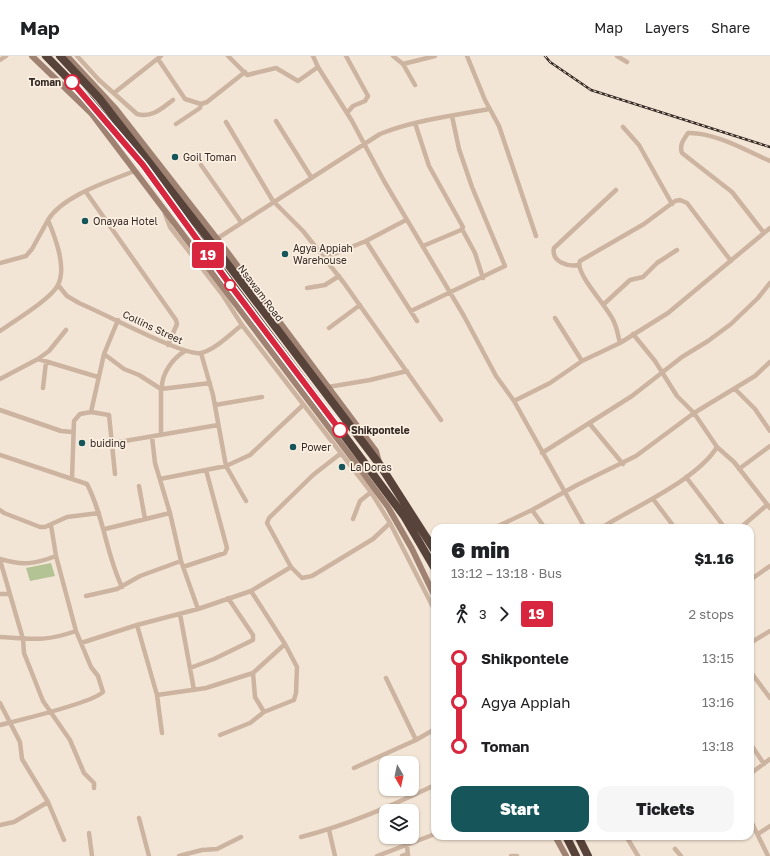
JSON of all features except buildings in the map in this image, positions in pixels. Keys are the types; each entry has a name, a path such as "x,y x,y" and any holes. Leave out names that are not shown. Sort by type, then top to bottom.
{"highway":[{"name":"Nsawam Road","path":"46,56 90,101 143,165 401,512 431,562"},
{"name":"Nsawam Road","path":"60,56 99,98 214,240 380,465 431,545"},
{"path":"568,840 576,856"},
{"path":"580,840 588,856"}],"main road":[{"path":"32,56 91,113 355,462 388,507 412,549 431,589"},
{"path":"67,56 116,108 214,240 376,451 380,465"},
{"path":"557,840 566,856"}],"street":[{"path":"0,60 6,56"},
{"path":"77,56 137,114 144,116 153,114 172,100"},
{"path":"228,56 245,72 252,74 276,68 298,81 318,67"},
{"path":"313,56 318,67 365,144 406,220 449,292 496,376 514,400 542,453 583,524"},
{"path":"346,56 368,96 365,101 353,106 347,113"},
{"path":"393,56 403,64 415,85"},
{"path":"403,64 435,56"},
{"path":"467,56 489,109 499,126 536,236"},
{"path":"617,56 627,62"},
{"path":"114,93 160,58 185,99 202,104"},
{"path":"176,124 200,108 202,104 207,102 245,72"},
{"path":"214,240 311,177 391,129 416,122 489,109"},
{"path":"411,311 449,292 483,278 502,268 505,264 472,187 459,149 452,116"},
{"path":"276,121 311,177"},
{"path":"226,122 273,201 303,231 339,276 441,420"},
{"path":"416,122 429,166 475,253 483,278"},
{"path":"623,127 639,145 672,204"},
{"path":"764,233 732,192 682,153 681,149 683,140 688,133 696,132 717,138 770,161"},
{"path":"201,164 241,222"},
{"path":"0,263 26,256 32,249 48,220 58,206 109,180 132,172"},
{"path":"616,190 554,248 554,254 564,265 570,267 579,265 580,261 644,224 680,200 688,203 731,261"},
{"path":"86,192 176,320 177,324 168,345"},
{"path":"165,214 170,227 222,294 242,325 340,454 371,492 390,523 431,603"},
{"path":"0,331 37,304 58,285 60,276 57,243 48,220"},
{"path":"324,258 366,241 406,220"},
{"path":"514,400 558,379 582,361 620,343 668,313 770,228"},
{"path":"422,246 462,229"},
{"path":"366,241 417,321"},
{"path":"604,304 630,280 643,277 657,263 677,250"},
{"path":"579,265 591,290 604,304 614,322 620,343"},
{"path":"308,288 325,285 339,276"},
{"path":"542,453 632,396 731,324 770,284"},
{"name":"Collins Street","path":"58,285 67,296 168,345 194,354 201,353"},
{"path":"329,328 360,305"},
{"path":"556,318 582,361"},
{"path":"91,412 104,354 118,320"},
{"path":"242,325 211,348 201,353 215,405 226,466 246,501"},
{"path":"0,379 38,359 49,351 66,330"},
{"path":"633,334 655,361 677,396 694,413 717,447 739,469 769,507 746,524"},
{"path":"161,435 163,375 177,356 185,351"},
{"path":"104,354 124,369 139,375 162,389 210,383"},
{"path":"38,359 98,376"},
{"path":"43,388 46,362"},
{"path":"503,524 532,510 565,491 623,464 646,449 694,413 755,376 770,362"},
{"path":"328,387 370,380 407,371"},
{"path":"735,389 755,409 770,431"},
{"path":"215,405 262,397"},
{"path":"160,479 226,466 256,450 303,405"},
{"path":"0,410 61,431 73,432"},
{"path":"72,478 73,432 76,418 80,414 91,412 109,415 115,474"},
{"path":"589,423 623,464"},
{"path":"113,443 218,425"},
{"path":"152,437 155,463 170,513 181,561 198,609"},
{"path":"739,469 770,446"},
{"path":"608,524 653,499 686,477 713,454 717,447"},
{"path":"340,454 313,475 269,518 267,523 291,567 302,578 312,576 373,539 390,523"},
{"path":"0,455 72,478 86,484 105,529 112,566 122,587"},
{"path":"183,567 224,553 227,548 206,470"},
{"path":"686,477 722,524"},
{"path":"139,486 145,519"},
{"path":"353,519 360,501 371,492"},
{"path":"653,499 672,524"},
{"path":"0,510 40,527 51,525 67,517 99,513"},
{"path":"532,510 541,524"},
{"path":"105,529 170,513"},
{"path":"0,725 98,696 103,692 98,676 91,667 76,631 56,556 51,525"},
{"path":"56,556 31,564 16,564 0,560 23,639 24,654 36,685 43,701 70,740 84,773 94,783 94,788"},
{"path":"86,596 122,587 140,576 181,561"},
{"path":"754,577 770,566"},
{"path":"81,643 137,625 198,609 251,591 291,567"},
{"path":"220,735 250,723 264,712 292,702 296,697 297,667 285,644 251,591"},
{"path":"0,594 9,594"},
{"path":"190,668 214,659 253,640 253,635 228,598"},
{"path":"180,614 194,690"},
{"path":"137,625 157,695 162,733"},
{"path":"0,637 39,641 76,631"},
{"path":"754,641 770,631"},
{"path":"157,695 194,690 221,684 253,673 285,644"},
{"path":"253,673 255,697 264,712"},
{"path":"754,677 770,697"},
{"path":"386,678 416,740"},
{"path":"0,703 20,742 22,759 48,802 64,840"},
{"path":"354,768 416,740 431,731"},
{"path":"754,749 764,764"},
{"path":"754,771 770,759"},
{"path":"301,837 329,830 371,815 431,788"},
{"path":"0,825 14,822 48,802"},
{"path":"139,818 149,856"},
{"path":"754,826 768,856"},
{"path":"758,834 770,826"},
{"path":"329,830 335,856"},
{"path":"88,833 92,856"},
{"path":"377,856 431,836"},
{"path":"179,856 202,850 217,849 241,837"},
{"path":"628,840 638,856"},
{"path":"402,856 408,855 407,845"},
{"path":"675,849 681,856"},
{"path":"511,856 517,856"}],"green space":[{"path":"51,563 55,576 30,581 26,568"}],"railway":[{"path":"545,56 550,62 591,90 770,147"}],"bus line":[{"name":"19","path":"72,82 90,101 143,165 231,286 270,335 340,430"}],"place":[{"name":"Toman","path":"72,82"},
{"name":"Goil Toman","path":"175,157"},
{"name":"Onayaa Hotel","path":"85,221"},
{"name":"Agya Appiah Warehouse","path":"285,254"},
{"name":"Shikpontele","path":"340,430"},
{"name":"buiding","path":"82,443"},
{"name":"Power","path":"293,447"},
{"name":"La Doras","path":"342,467"}]}
